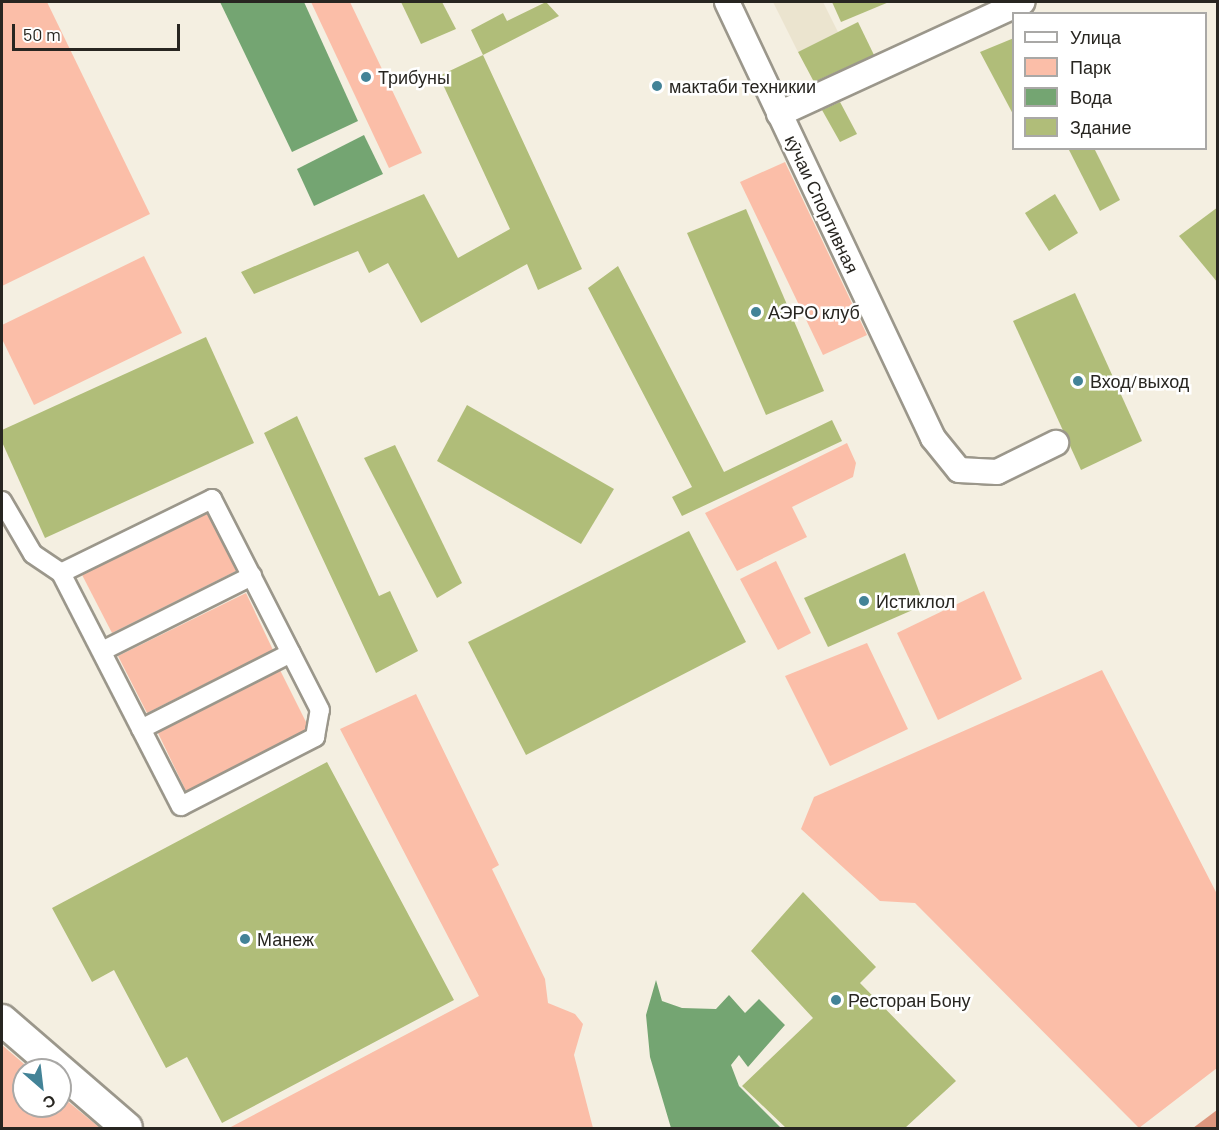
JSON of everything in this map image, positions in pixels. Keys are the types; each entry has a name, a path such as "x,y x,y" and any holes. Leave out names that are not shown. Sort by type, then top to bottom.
{"street":[{"name":"кӯчаи Спортивная","path":"727,2 933,438 959,470 997,472 1056,443"},
{"path":"779,114 1023,2"},
{"path":"2,501 33,554 62,573 181,806 315,737 320,710 212,499 62,573"},
{"path":"102,651 252,576"},
{"path":"141,729 291,653"},
{"path":"2,1020 127,1128"}],"shaded area":[{"path":"773,2 823,2 838,32 798,52"},
{"path":"1217,1110 1217,1128 1193,1128"}],"green space":[{"path":"2,2 47,2 150,214 2,286"},
{"name":"Трибуны","path":"311,2 350,2 422,153 389,168"},
{"path":"785,162 867,335 823,355 740,182"},
{"path":"144,256 182,333 34,405 2,339 2,325"},
{"path":"847,443 856,463 853,477 792,507 807,537 737,571 705,513"},
{"path":"205,506 236,571 112,633 79,569"},
{"path":"776,561 811,633 778,650 740,579"},
{"path":"984,591 1022,679 938,720 897,633"},
{"path":"246,593 273,650 147,713 118,656"},
{"path":"867,643 908,729 830,766 785,676"},
{"path":"280,670 309,728 186,791 157,731"},
{"path":"1102,670 1217,894 1217,1068 1139,1128 915,903 880,901 801,829 814,797"},
{"path":"416,694 499,865 492,869 545,979 548,1003 575,1014 583,1024 574,1055 593,1128 229,1128 479,996 340,729"},
{"path":"2,1045 17,1058 12,1058 12,1118 72,1118 72,1105 100,1128 2,1128"}],"water":[{"path":"220,2 304,2 358,121 292,152"},
{"path":"364,135 383,174 314,206 297,169"},
{"path":"656,980 662,1001 682,1008 716,1009 729,995 745,1013 759,999 785,1025 748,1067 739,1055 731,1065 739,1086 781,1128 671,1128 650,1057 646,1015"}],"building":[{"path":"401,2 442,2 456,29 421,44"},
{"path":"546,2 559,16 483,55 471,30 503,13 507,21"},
{"path":"832,2 889,2 841,22"},
{"path":"858,22 874,55 814,82 798,52"},
{"path":"1012,39 1012,112 980,52"},
{"path":"483,55 582,269 538,290 527,264 421,323 388,263 369,273 358,251 254,294 241,272 424,194 458,258 510,229 439,76"},
{"path":"840,102 857,134 840,142 822,110"},
{"path":"1069,150 1095,150 1120,200 1100,211"},
{"path":"1055,194 1078,233 1049,251 1025,213"},
{"path":"1218,207 1218,283 1179,236"},
{"name":"АЭРО клуб","path":"746,209 824,391 766,415 687,233"},
{"path":"618,266 724,472 832,420 842,441 682,516 672,497 692,487 588,288"},
{"name":"Вход/выход","path":"1075,293 1142,441 1081,470 1013,321"},
{"path":"206,337 254,443 45,538 2,442 2,430"},
{"path":"467,405 614,489 581,544 437,461"},
{"path":"297,416 379,596 390,591 418,651 376,673 264,433"},
{"path":"395,445 462,583 437,598 364,458"},
{"path":"689,531 746,642 526,755 468,642"},
{"name":"Истиклол","path":"905,553 924,605 828,647 804,598"},
{"name":"Манеж","path":"327,762 454,1000 222,1123 187,1057 166,1068 114,970 92,982 52,908"},
{"name":"Ресторан Бону","path":"803,892 876,967 860,983 956,1081 905,1128 786,1128 742,1086 813,1018 751,951"}],"place":[{"name":"Трибуны","path":"366,77"},
{"name":"мактаби техникии","path":"657,86"},
{"name":"АЭРО клуб","path":"756,312"},
{"name":"Вход/выход","path":"1078,381"},
{"name":"Истиклол","path":"864,601"},
{"name":"Манеж","path":"245,939"},
{"name":"Ресторан Бону","path":"836,1000"}]}
